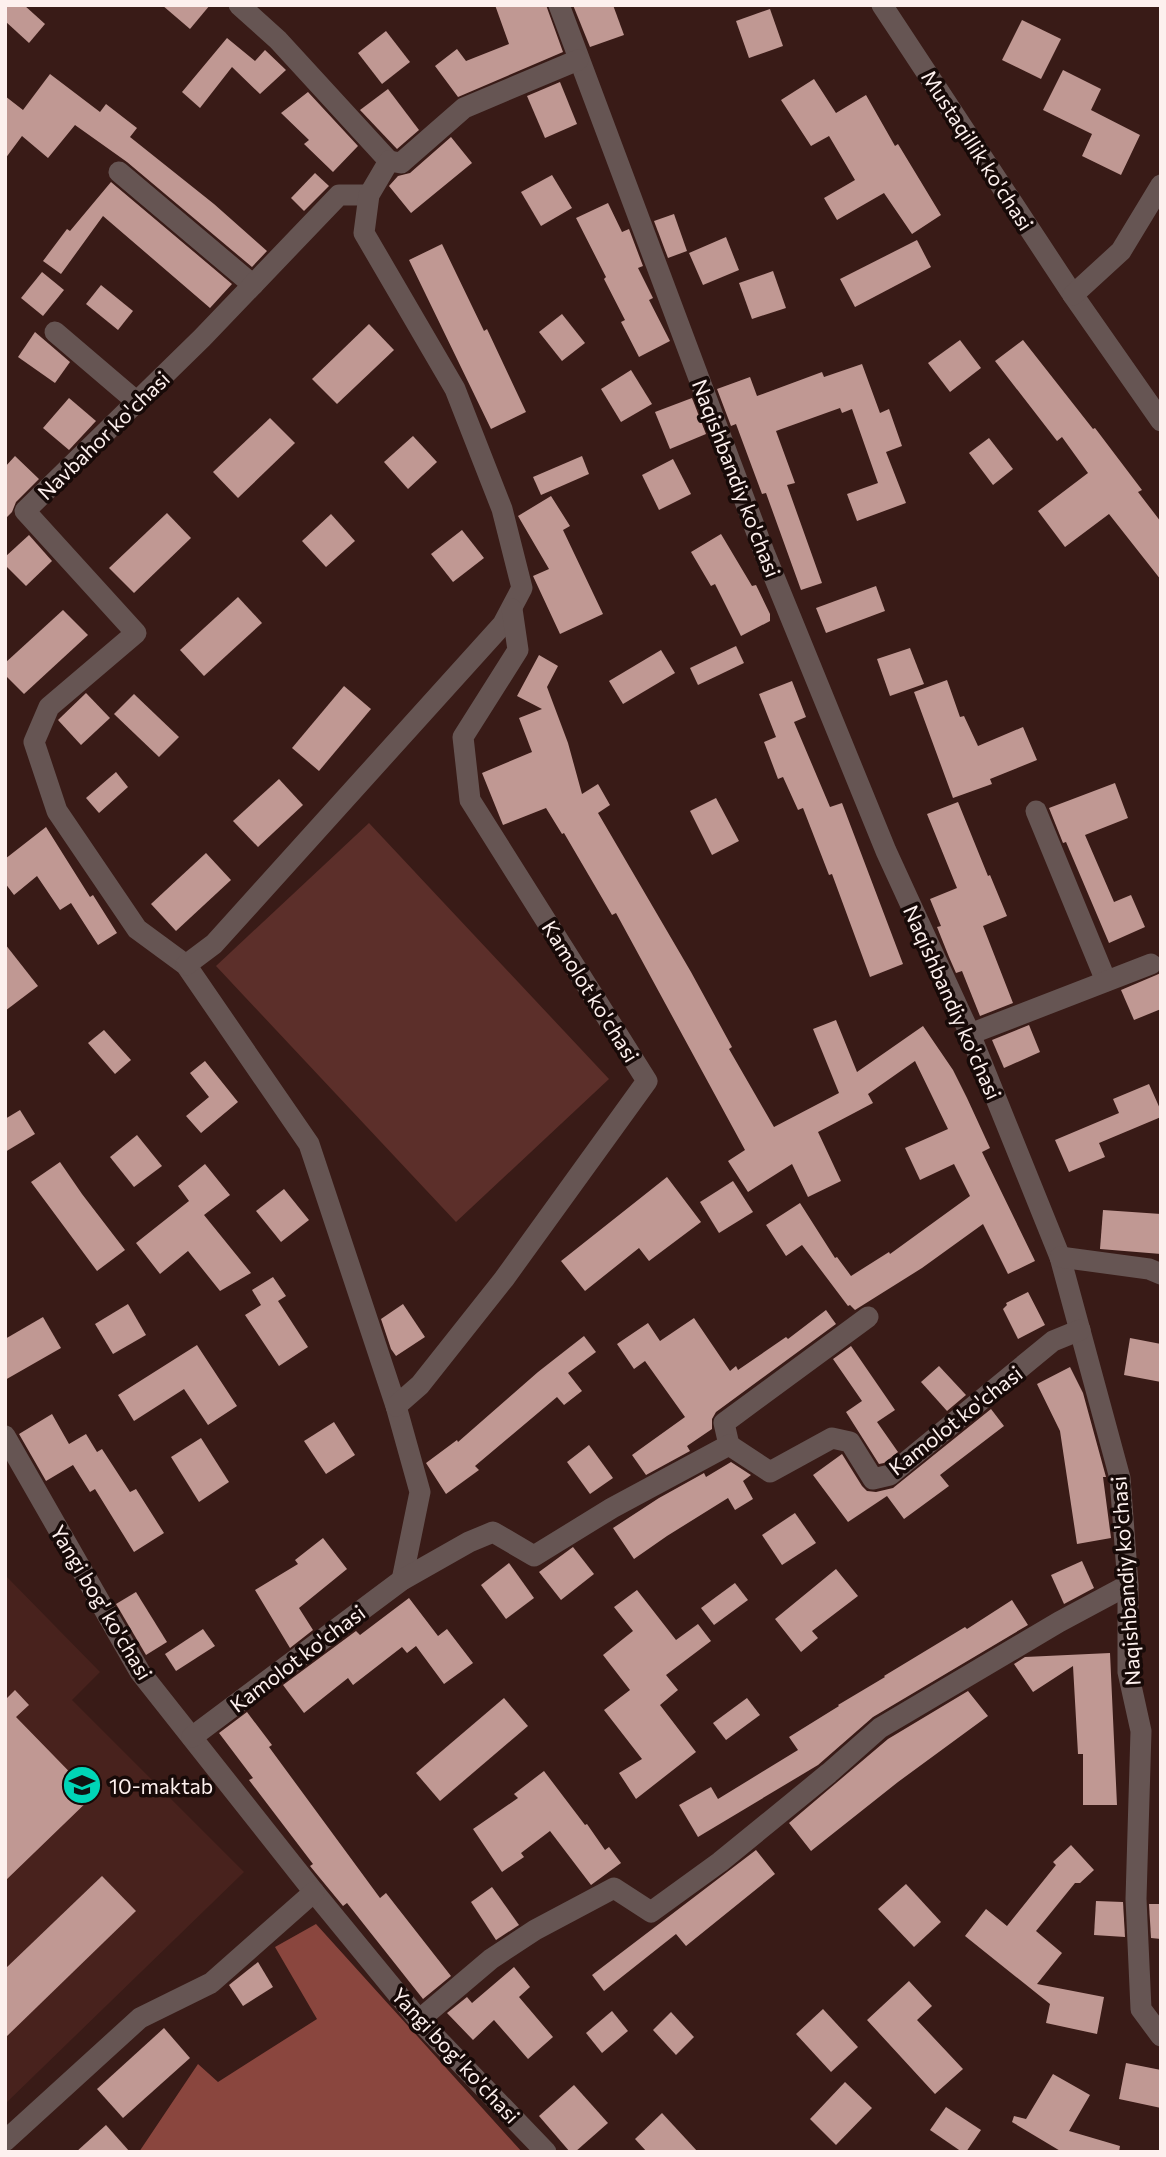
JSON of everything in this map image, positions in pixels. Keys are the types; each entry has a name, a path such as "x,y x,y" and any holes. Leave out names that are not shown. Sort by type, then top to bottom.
{"street":[{"path":"239,5 278,40 389,161 401,163 464,108 578,60"},
{"name":"Naqishbandiy ko'chasi","path":"559,5 764,552 886,851 970,1034 1060,1257 1120,1478 1128,1585 1128,1672 1141,1731 1136,1899 1141,2010 1161,2036"},
{"name":"Mustaqillik ko'chasi","path":"882,5 1073,295 1161,421"},
{"path":"389,161 369,195 364,233 455,388 502,509 522,589 503,624 224,933 186,965 309,1144 396,1406 420,1492 402,1580"},
{"path":"118,172 253,285"},
{"path":"1073,295 1121,251 1161,185"},
{"name":"Navbahor ko'chasi","path":"186,965 137,929 57,811 34,742 49,706 136,633 25,511 253,285 339,195 369,195"},
{"path":"55,332 136,402"},
{"name":"Kamolot ko'chasi","path":"396,1406 420,1385 504,1279 647,1081 470,800 463,737 518,650 512,609"},
{"path":"1036,811 1106,981"},
{"path":"970,1034 1150,964"},
{"path":"1060,1257 1149,1269 1161,1275"},
{"path":"729,1445 724,1423 868,1317"},
{"name":"Kamolot ko'chasi","path":"192,1737 402,1580 469,1542 493,1532 534,1556 612,1508 729,1445 770,1472 832,1438 850,1442 873,1479 890,1475 1053,1341 1080,1330"},
{"name":"Yangi bog' ko'chasi","path":"5,1436 140,1672 419,2020 546,2152"},
{"path":"419,2020 491,1959 534,1930 614,1888 651,1912 730,1854 880,1728 1059,1622 1128,1585"},
{"path":"5,2141 140,2018 211,1983 314,1892"}],"shaded area":[{"path":"369,823 609,1079 456,1222 216,966"},
{"name":"10-maktab","path":"5,1575 100,1672 72,1700 244,1872 5,2104"},
{"path":"316,1924 522,2152 139,2152 198,2064 218,2082 317,2019 275,1947"}],"building":[{"path":"5,5 24,5 45,24 29,43 5,21"},
{"path":"162,5 210,5 190,29"},
{"path":"495,5 546,5 563,52 458,97 435,66 457,49 466,61 509,44"},
{"path":"573,5 613,5 624,35 590,47"},
{"path":"770,9 783,46 749,58 736,21"},
{"path":"1022,20 1061,39 1041,79 1002,60"},
{"path":"386,31 410,62 382,84 358,53"},
{"path":"227,38 255,61 265,50 286,70 260,94 232,67 200,108 182,92"},
{"path":"1063,70 1101,89 1091,110 1140,135 1121,175 1082,156 1092,134 1043,110"},
{"path":"50,74 100,112 106,104 137,128 130,137 214,204 267,251 252,267 127,162 75,125 48,158 22,136 5,159 5,96 23,110"},
{"path":"814,79 836,113 866,95 895,146 898,144 941,215 912,234 884,193 837,220 824,198 855,180 829,136 811,146 781,100"},
{"path":"560,82 577,124 545,138 527,96"},
{"path":"388,89 419,130 397,149 360,110"},
{"path":"308,92 358,146 333,172 304,144 309,140 281,113"},
{"path":"451,137 472,163 411,213 389,186 398,176 410,173"},
{"path":"315,173 329,186 304,211 291,198"},
{"path":"552,175 572,208 541,226 521,192"},
{"path":"111,182 232,284 210,308 103,216 61,274 43,261 67,229 70,231"},
{"path":"608,203 622,232 629,229 643,266 638,268 653,298 649,300 670,341 639,357 621,322 625,320 604,279 606,277 576,218"},
{"path":"674,214 687,251 668,258 654,221"},
{"path":"726,237 739,270 703,285 689,253"},
{"path":"917,240 931,267 855,307 840,279"},
{"path":"442,244 484,331 487,329 526,412 491,429 409,260"},
{"path":"773,271 786,308 752,319 739,283"},
{"path":"42,272 64,290 43,316 21,298"},
{"path":"101,285 133,311 118,330 86,304"},
{"path":"562,314 585,343 562,361 539,332"},
{"path":"369,324 394,350 337,404 312,379"},
{"path":"35,332 70,362 55,383 18,357"},
{"path":"960,340 981,368 950,392 928,363"},
{"path":"1023,340 1093,429 1095,428 1142,490 1138,492 1161,522 1161,580 1109,514 1065,547 1038,511 1088,473 1062,437 1057,441 995,361"},
{"path":"862,364 880,413 889,409 902,446 886,452 906,503 857,521 847,494 878,483 852,409 842,413 840,408 776,431 795,483 787,485 822,583 801,590 766,493 762,494 736,424 731,426 717,389 750,377 757,396 822,372 824,377"},
{"path":"631,370 652,404 621,422 601,389"},
{"path":"69,398 96,421 69,450 43,428"},
{"path":"692,398 706,434 670,449 655,412"},
{"path":"270,418 295,443 238,498 213,472"},
{"path":"413,436 437,462 408,489 384,462"},
{"path":"989,438 1013,469 993,485 969,453"},
{"path":"15,456 39,479 16,502 5,519 5,467"},
{"path":"582,456 589,474 541,495 533,477"},
{"path":"673,459 691,494 659,510 642,475"},
{"path":"551,496 570,526 563,530 603,614 560,634 533,576 549,569 518,516"},
{"path":"167,513 191,538 134,593 109,568"},
{"path":"331,514 355,541 326,567 302,541"},
{"path":"462,530 484,558 453,582 431,554"},
{"path":"721,534 752,586 756,585 770,614 770,621 741,636 715,584 711,586 691,552"},
{"path":"29,535 52,561 26,586 5,565 5,557"},
{"path":"876,586 885,611 826,633 816,608"},
{"path":"238,597 262,623 204,676 180,650"},
{"path":"63,610 88,635 24,694 5,675 5,663"},
{"path":"736,646 744,663 698,685 690,668"},
{"path":"910,648 924,684 890,696 877,659"},
{"path":"661,650 675,673 623,704 609,681"},
{"path":"539,655 558,666 547,687 568,743 582,794 598,784 610,805 598,813 691,972 732,1047 729,1049 774,1127 839,1093 813,1029 836,1020 857,1072 923,1026 953,1070 967,1098 990,1148 982,1152 1035,1261 1008,1274 983,1224 922,1268 855,1310 848,1306 802,1245 786,1256 766,1225 800,1203 835,1258 837,1257 851,1276 889,1252 890,1254 970,1196 954,1164 920,1180 905,1148 948,1129 915,1061 868,1094 873,1103 818,1132 841,1181 808,1197 792,1164 748,1192 728,1161 745,1150 616,913 612,915 564,833 562,834 546,808 503,825 482,773 532,752 519,718 542,709 517,696"},
{"path":"947,680 960,717 964,716 978,746 1023,727 1037,760 990,779 992,784 953,798 914,692"},
{"path":"792,681 806,717 794,722 830,807 842,803 903,964 870,977 832,874 829,875 803,808 798,810 783,777 778,779 764,742 776,737 759,694"},
{"path":"344,686 371,709 319,771 292,748"},
{"path":"86,693 110,718 81,745 58,720"},
{"path":"134,694 179,737 159,757 114,714"},
{"path":"116,772 128,787 99,813 86,798"},
{"path":"279,779 303,805 258,847 233,821"},
{"path":"1115,783 1128,818 1085,835 1114,902 1131,895 1145,927 1109,943 1049,808"},
{"path":"716,798 739,841 712,855 690,811"},
{"path":"958,802 1007,916 983,926 1013,1003 980,1016 962,971 956,973 949,957 930,899 957,888 927,814"},
{"path":"46,827 90,897 93,895 117,933 98,945 71,903 60,910 37,876 14,895 5,883 5,859"},
{"path":"206,853 231,880 176,931 151,904"},
{"path":"5,944 38,986 5,1011"},
{"path":"1161,973 1161,1009 1134,1020 1121,990"},
{"path":"1029,1025 1040,1052 1004,1068 992,1040"},
{"path":"104,1030 131,1060 115,1074 88,1043"},
{"path":"205,1061 238,1102 201,1133 186,1116 209,1097 190,1073"},
{"path":"1149,1084 1161,1117 1099,1143 1105,1157 1069,1172 1055,1140 1119,1113 1113,1099"},
{"path":"20,1110 35,1134 5,1152 5,1119"},
{"path":"137,1135 162,1166 134,1187 110,1157"},
{"path":"60,1162 125,1250 97,1271 31,1182"},
{"path":"205,1164 230,1195 204,1215 251,1273 220,1291 188,1251 160,1274 136,1243 189,1201 178,1186"},
{"path":"667,1177 701,1222 649,1261 639,1248 585,1291 561,1261"},
{"path":"733,1181 753,1212 719,1233 700,1202"},
{"path":"284,1189 309,1220 281,1242 256,1211"},
{"path":"1103,1210 1161,1214 1161,1254 1100,1249"},
{"path":"273,1277 286,1296 278,1301 308,1347 279,1366 245,1315 261,1305 252,1290"},
{"path":"1028,1292 1045,1325 1018,1339 1003,1309 1006,1303"},
{"path":"128,1304 146,1335 113,1354 95,1324"},
{"path":"403,1304 425,1337 396,1356 381,1319"},
{"path":"826,1310 836,1324 716,1412 712,1419 712,1429 687,1446 690,1451 646,1475 632,1455 685,1417 645,1361 634,1369 617,1344 648,1323 660,1341 694,1318 730,1371 736,1366 738,1370 786,1337 788,1339"},
{"path":"43,1317 61,1348 5,1380 5,1339"},
{"path":"584,1336 596,1352 568,1373 582,1391 564,1405 557,1397 475,1466 479,1470 446,1494 426,1463 457,1440 458,1442"},
{"path":"1130,1338 1161,1344 1161,1382 1124,1375"},
{"path":"197,1345 237,1406 208,1425 184,1389 134,1421 118,1395"},
{"path":"851,1346 895,1410 877,1422 898,1452 884,1463 879,1464 846,1412 862,1401 833,1359"},
{"path":"939,1366 966,1395 947,1411 921,1382"},
{"path":"1070,1367 1083,1393 1106,1477 1103,1477 1111,1538 1077,1544 1060,1431 1037,1384"},
{"path":"991,1409 1004,1426 940,1475 949,1486 904,1519 887,1496 848,1522 813,1475 842,1454 867,1491 893,1488"},
{"path":"52,1414 69,1444 86,1434 97,1452 102,1449 130,1492 136,1489 164,1533 134,1552 95,1489 90,1492 73,1465 46,1481 19,1434"},
{"path":"334,1422 355,1455 326,1474 304,1441"},
{"path":"201,1438 229,1482 199,1502 171,1457"},
{"path":"589,1445 613,1478 590,1494 567,1462"},
{"path":"731,1462 751,1475 743,1481 753,1499 735,1510 728,1498 634,1559 613,1528 659,1498 704,1473 706,1477"},
{"path":"795,1513 816,1543 782,1565 762,1535"},
{"path":"323,1538 347,1569 299,1608 313,1630 290,1648 255,1590 298,1564 295,1560"},
{"path":"573,1547 594,1574 561,1600 539,1572"},
{"path":"1082,1561 1094,1588 1064,1604 1051,1575"},
{"path":"509,1563 534,1598 506,1619 481,1585"},
{"path":"836,1569 858,1596 812,1631 818,1638 801,1652 775,1619"},
{"path":"735,1583 748,1600 714,1625 701,1608"},
{"path":"637,1590 676,1640 698,1624 711,1641 666,1675 678,1690 660,1705 696,1752 636,1799 619,1773 642,1759 604,1710 630,1690 603,1655 633,1631 614,1607"},
{"path":"136,1592 167,1642 146,1655 116,1604"},
{"path":"409,1598 438,1636 447,1629 473,1663 444,1684 416,1646 407,1653 402,1647 353,1685 348,1678 304,1713 283,1685 356,1631 360,1635"},
{"path":"1012,1600 1028,1625 873,1717 818,1765 698,1837 679,1805 711,1787 718,1799 798,1750 789,1737 884,1676"},
{"path":"203,1629 215,1646 176,1671 165,1654"},
{"path":"1110,1653 1117,1805 1083,1805 1083,1754 1078,1754 1073,1666 1033,1692 1014,1664 1025,1657"},
{"path":"15,1690 29,1705 16,1717 93,1796 5,1881 5,1700"},
{"path":"968,1691 988,1716 898,1782 811,1851 789,1823 888,1739"},
{"path":"504,1698 528,1726 440,1801 416,1773"},
{"path":"747,1698 760,1715 726,1740 713,1723"},
{"path":"247,1712 272,1745 269,1747 380,1898 386,1893 451,1976 423,1999 347,1903 343,1906 310,1866 313,1864 249,1780 253,1778 219,1733"},
{"path":"544,1771 605,1850 609,1847 621,1863 591,1885 550,1831 521,1853 524,1857 502,1872 473,1829 518,1798 514,1794"},
{"path":"1071,1845 1094,1870 1080,1883 1075,1883 1036,1931 1062,1953 1037,1984 1104,1997 1097,2034 1046,2023 1050,2004 965,1936 986,1909 1007,1926 1056,1865 1053,1862"},
{"path":"756,1850 775,1874 686,1946 676,1934 604,1991 592,1975"},
{"path":"102,1876 136,1911 5,2038 5,1969"},
{"path":"906,1884 941,1922 914,1947 878,1909"},
{"path":"492,1887 519,1925 496,1940 471,1902"},
{"path":"1096,1901 1123,1902 1125,1937 1094,1935"},
{"path":"1149,1904 1161,1904 1161,1939 1151,1938"},
{"path":"258,1962 273,1987 243,2006 229,1985"},
{"path":"514,1967 530,1987 519,1997 553,2037 528,2059 494,2020 473,2040 447,2013 467,1997 472,2003"},
{"path":"909,1981 932,2006 917,2020 963,2069 935,2094 867,2020"},
{"path":"823,2009 858,2047 831,2072 796,2034"},
{"path":"612,2011 628,2031 602,2053 586,2033"},
{"path":"671,2012 694,2037 676,2055 653,2030"},
{"path":"164,2028 190,2058 123,2118 97,2089"},
{"path":"1126,2063 1161,2070 1161,2108 1119,2099"},
{"path":"1053,2074 1090,2095 1069,2131 1120,2146 1119,2152 1062,2152 1012,2122 1014,2116 1026,2119"},
{"path":"845,2082 872,2108 836,2145 810,2119"},
{"path":"574,2085 608,2123 575,2152 570,2152 539,2116"},
{"path":"946,2107 981,2130 966,2152 930,2130"},
{"path":"662,2113 698,2152 647,2152 635,2139"},
{"path":"106,2125 130,2152 76,2152"}],"place":[{"name":"10-maktab","path":"82,1785"}]}
